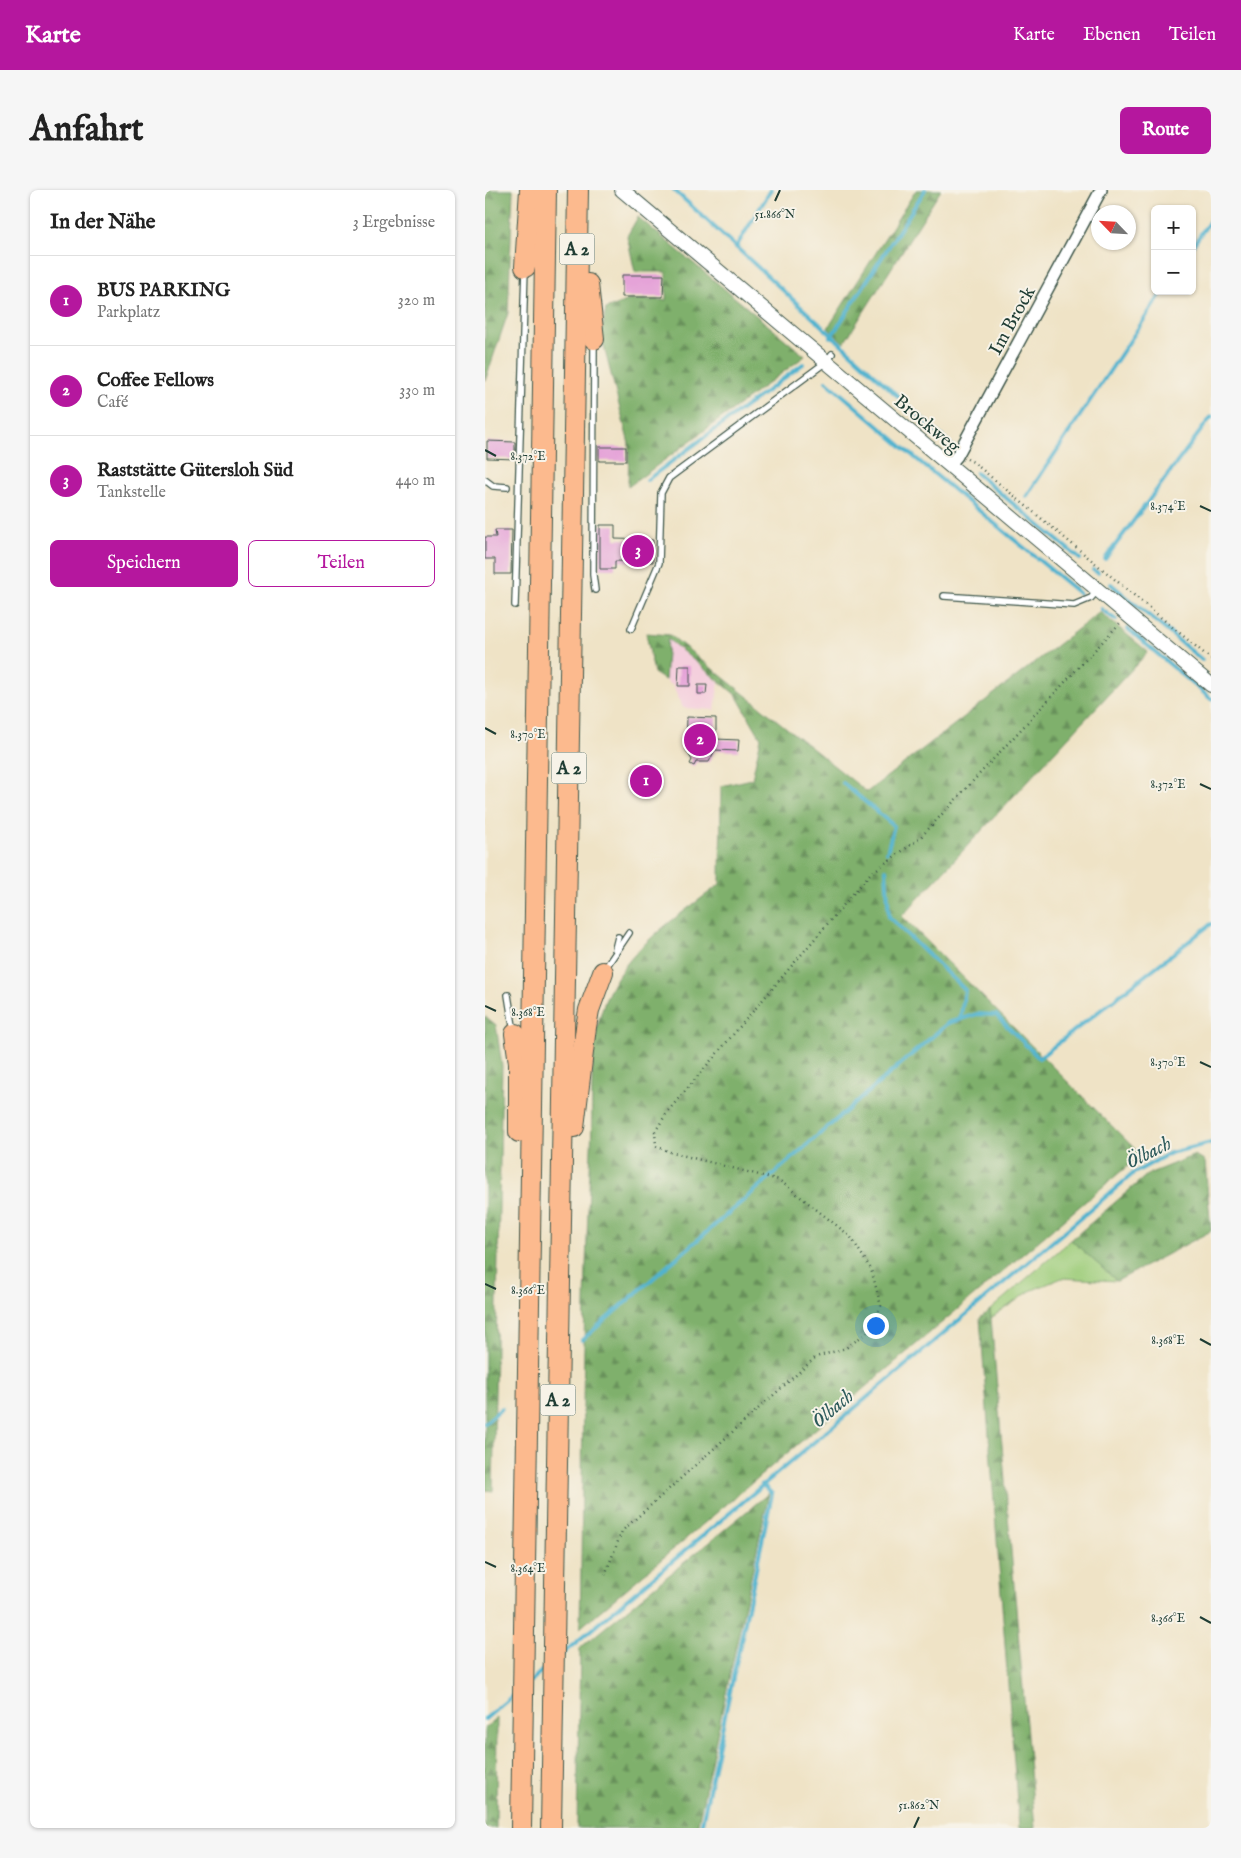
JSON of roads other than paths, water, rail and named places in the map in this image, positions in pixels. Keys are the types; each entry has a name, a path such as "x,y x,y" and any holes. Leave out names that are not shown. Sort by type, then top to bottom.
{"highway":[{"path":"525,267 530,190"},
{"name":"A 2","path":"521,1828 546,190"},
{"name":"A 2","path":"551,1828 578,190"},
{"path":"586,190 588,286 594,339"},
{"path":"561,1228 569,1182 584,1035 589,1010 605,968"},
{"path":"515,1034 519,1063 520,1168 531,1228"}],"street":[{"name":"Brockweg","path":"622,190 953,461 1097,589 1211,684"},
{"name":"Im Brock","path":"953,461 1101,190"}],"lane":[{"path":"515,605 525,267"},
{"path":"594,339 593,575 595,590"},
{"path":"631,629 659,563 661,493 669,478 829,358"},
{"path":"485,480 493,486 507,488"},
{"path":"944,596 1074,605 1091,598 1097,589"},
{"path":"605,968 629,933"},
{"path":"605,968 617,945 618,937"},
{"path":"508,994 515,1034"}],"waterway":[{"path":"674,190 952,446"},
{"path":"736,247 771,190"},
{"path":"831,337 925,190"},
{"path":"1196,241 1211,219"},
{"path":"1026,497 1160,295"},
{"path":"647,480 803,364"},
{"path":"826,381 926,467 1079,593"},
{"path":"1105,559 1211,417"},
{"path":"976,473 1080,559"},
{"path":"1093,570 1098,573"},
{"path":"1111,584 1202,660"},
{"path":"1101,609 1116,620"},
{"path":"1128,629 1211,699"},
{"path":"843,783 894,826 887,852"},
{"path":"886,870 889,917 965,990 960,1020"},
{"path":"582,1340 948,1023 977,1014 996,1015 1039,1058 1211,924"},
{"name":"Ölbach","path":"561,1655 1134,1173 1170,1153 1211,1143"},
{"path":"485,1423 502,1408"},
{"path":"701,1828 772,1494 762,1484"},
{"name":"Ölbach","path":"531,1681 546,1667"},
{"name":"Ölbach","path":"485,1719 516,1693"}],"place":[{"name":"Raststätte Gütersloh Süd","path":"638,551"},
{"name":"Coffee Fellows","path":"700,740"},
{"name":"BUS PARKING","path":"646,781"}]}
